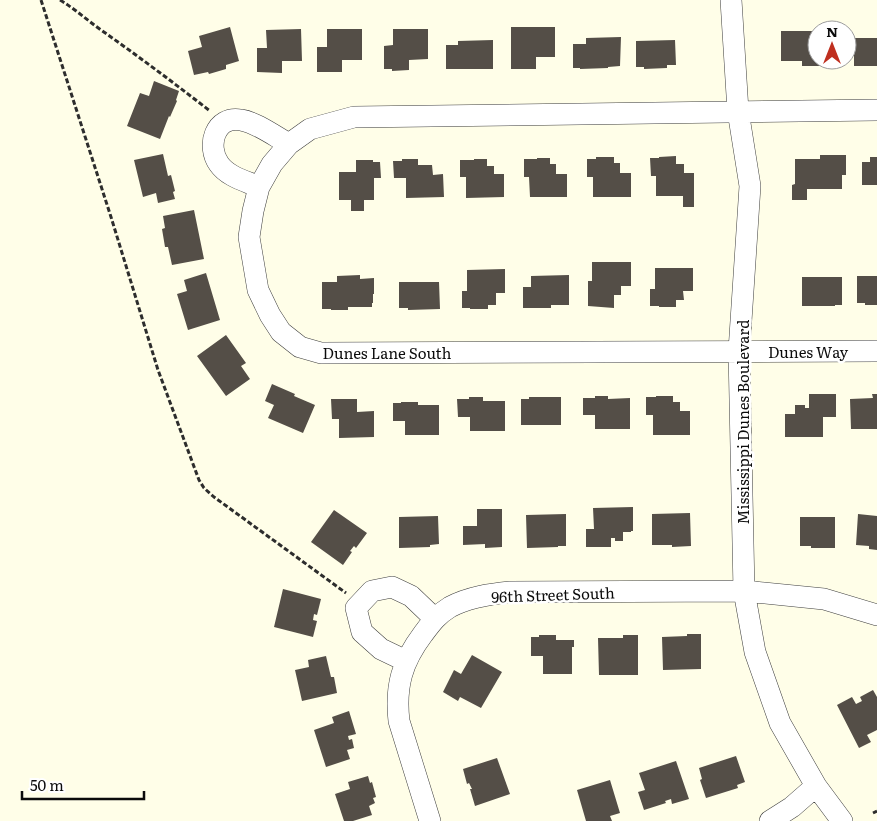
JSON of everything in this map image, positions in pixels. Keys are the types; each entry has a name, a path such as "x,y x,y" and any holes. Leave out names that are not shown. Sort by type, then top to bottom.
{"street":[{"name":"Mississippi Dunes Boulevard","path":"731,0 738,111 750,186 739,351 744,591 755,652 780,723 816,786 842,821"},
{"name":"Dunes Lane South","path":"739,351 321,353 300,347 281,332 258,290 249,237 259,187 272,164 289,144 310,129 354,117 877,110"},
{"path":"259,187 232,175 220,165 213,152 214,138 220,125 229,119 252,123 289,144"},
{"name":"Dunes Way","path":"739,351 877,351"},
{"path":"406,661 381,649 362,632 356,608 372,591 392,587 411,596 434,618"},
{"name":"96th Street South","path":"430,821 399,721 397,705 401,672 414,646 434,618 451,607 490,594 510,592 744,591 824,598 877,615"},
{"path":"770,821 792,807 816,786"}],"path":[{"path":"41,0 158,370 199,480 204,488 214,497 361,603"},
{"path":"60,0 224,122"}],"building":[{"path":"230,27 239,61 226,65 226,69 209,74 208,72 194,75 188,51 202,47 199,36"},
{"path":"511,27 555,27 555,57 536,57 536,69 511,69"},
{"path":"301,29 302,61 282,61 282,73 257,72 257,48 267,48 266,30"},
{"path":"327,29 362,29 362,60 342,60 342,72 317,72 317,47 327,47"},
{"path":"393,29 428,29 428,59 409,60 409,70 392,71 392,69 384,69 384,46 393,45"},
{"path":"781,31 807,31 807,66 802,66 802,61 781,61"},
{"path":"621,37 620,66 573,68 573,44 586,44 586,38"},
{"path":"857,38 877,38 877,66 857,66"},
{"path":"493,40 493,69 446,69 446,45 458,45 458,41"},
{"path":"675,40 676,65 667,65 667,68 644,69 644,67 636,67 636,41"},
{"path":"154,81 179,91 177,101 160,139 127,126 140,93 149,96"},
{"path":"163,154 168,176 171,175 175,199 158,203 156,193 143,197 134,160"},
{"path":"820,155 846,155 846,175 842,175 842,189 807,189 807,200 792,200 792,185 795,184 795,159 820,159"},
{"path":"676,156 676,164 684,164 684,173 694,173 694,207 683,207 683,196 656,196 656,176 651,176 650,158"},
{"path":"596,157 614,157 614,163 620,163 620,173 631,173 631,197 593,197 593,177 587,177 587,159 596,159"},
{"path":"870,157 877,157 877,185 862,185 862,162 870,162"},
{"path":"550,158 550,164 556,164 556,174 567,174 567,197 530,197 529,177 524,177 524,159"},
{"path":"402,159 418,159 418,165 432,165 433,175 443,174 444,197 406,198 406,178 394,178 393,161 402,161"},
{"path":"487,159 487,166 494,166 494,174 504,174 504,197 466,198 466,177 460,177 460,160"},
{"path":"356,160 380,162 381,178 374,178 374,200 364,200 364,211 351,211 351,200 339,200 339,172 356,172"},
{"path":"194,210 204,259 172,265 168,247 165,247 162,229 165,228 163,216"},
{"path":"592,262 631,262 631,286 621,286 621,295 614,295 614,308 588,306 588,281 592,281"},
{"path":"655,268 693,268 693,291 683,291 684,300 676,300 676,307 650,306 650,289 655,289"},
{"path":"505,269 505,293 496,293 496,305 488,305 488,309 462,308 462,291 467,291 467,270"},
{"path":"206,273 220,320 188,330 177,294 187,291 184,280"},
{"path":"360,275 360,279 374,278 372,307 348,307 348,310 322,309 322,282 337,282 337,276"},
{"path":"569,275 569,305 551,305 551,308 523,308 523,287 531,287 531,276"},
{"path":"857,276 877,276 877,305 857,303"},
{"path":"802,277 842,277 842,305 802,306"},
{"path":"399,282 439,282 440,309 408,310 408,308 399,308"},
{"path":"226,335 246,363 241,366 250,379 226,396 197,356"},
{"path":"272,384 315,405 303,433 268,418 274,405 265,401"},
{"path":"809,394 836,394 836,417 823,417 823,437 785,437 785,414 795,414 795,405 805,405 805,408 809,408"},
{"path":"872,394 877,394 877,429 851,429 850,399 873,398"},
{"path":"595,396 608,396 608,399 630,398 630,429 595,429 595,415 583,415 583,398 595,398"},
{"path":"673,396 673,402 680,402 680,411 690,411 690,435 653,435 653,415 646,415 646,397"},
{"path":"469,397 483,397 483,401 505,401 505,431 470,431 470,417 458,417 457,399 469,399"},
{"path":"529,397 561,397 561,425 521,425 521,399 529,399"},
{"path":"331,399 357,399 357,412 374,411 374,437 339,438 339,419 332,419"},
{"path":"418,402 418,405 439,405 439,435 405,435 405,421 393,421 393,403"},
{"path":"633,507 633,531 623,532 623,541 615,541 615,538 611,538 611,547 586,547 586,529 594,529 593,508"},
{"path":"477,509 502,509 502,547 485,548 485,544 463,545 463,526 477,526"},
{"path":"334,510 367,533 356,548 354,546 350,551 352,552 343,565 311,542"},
{"path":"690,513 691,546 652,545 652,514"},
{"path":"566,514 566,546 527,548 526,515"},
{"path":"858,514 877,516 877,550 869,549 869,546 856,545"},
{"path":"438,516 439,544 430,545 430,547 399,548 399,517"},
{"path":"800,517 835,517 835,548 800,546"},
{"path":"283,589 321,599 317,615 314,614 313,620 317,621 313,637 274,627"},
{"path":"687,634 701,634 701,669 663,670 662,637 687,636"},
{"path":"539,635 556,635 556,640 574,640 574,647 572,647 572,674 543,674 543,656 531,656 531,637 539,637"},
{"path":"623,635 638,635 638,675 599,675 598,638 623,638"},
{"path":"472,655 502,672 481,708 460,697 458,701 443,692 454,670 461,674"},
{"path":"326,656 331,677 334,677 337,693 302,701 295,670 309,667 308,660"},
{"path":"873,690 877,697 877,730 867,735 871,742 859,748 837,705 852,697 856,704 862,701 860,697"},
{"path":"349,711 356,734 348,736 349,740 352,739 354,748 347,750 350,759 326,767 314,730 334,723 332,717"},
{"path":"736,756 745,782 737,785 738,788 706,798 700,780 702,779 699,768"},
{"path":"497,758 510,794 475,806 470,789 472,789 469,783 467,784 463,769"},
{"path":"676,761 689,799 672,804 671,799 665,801 666,803 644,810 638,792 645,790 639,773"},
{"path":"368,776 370,783 372,782 376,797 373,798 375,803 369,806 372,815 353,821 344,821 335,794 350,789 348,782"},
{"path":"610,780 620,813 610,816 612,821 586,821 577,790"}]}
